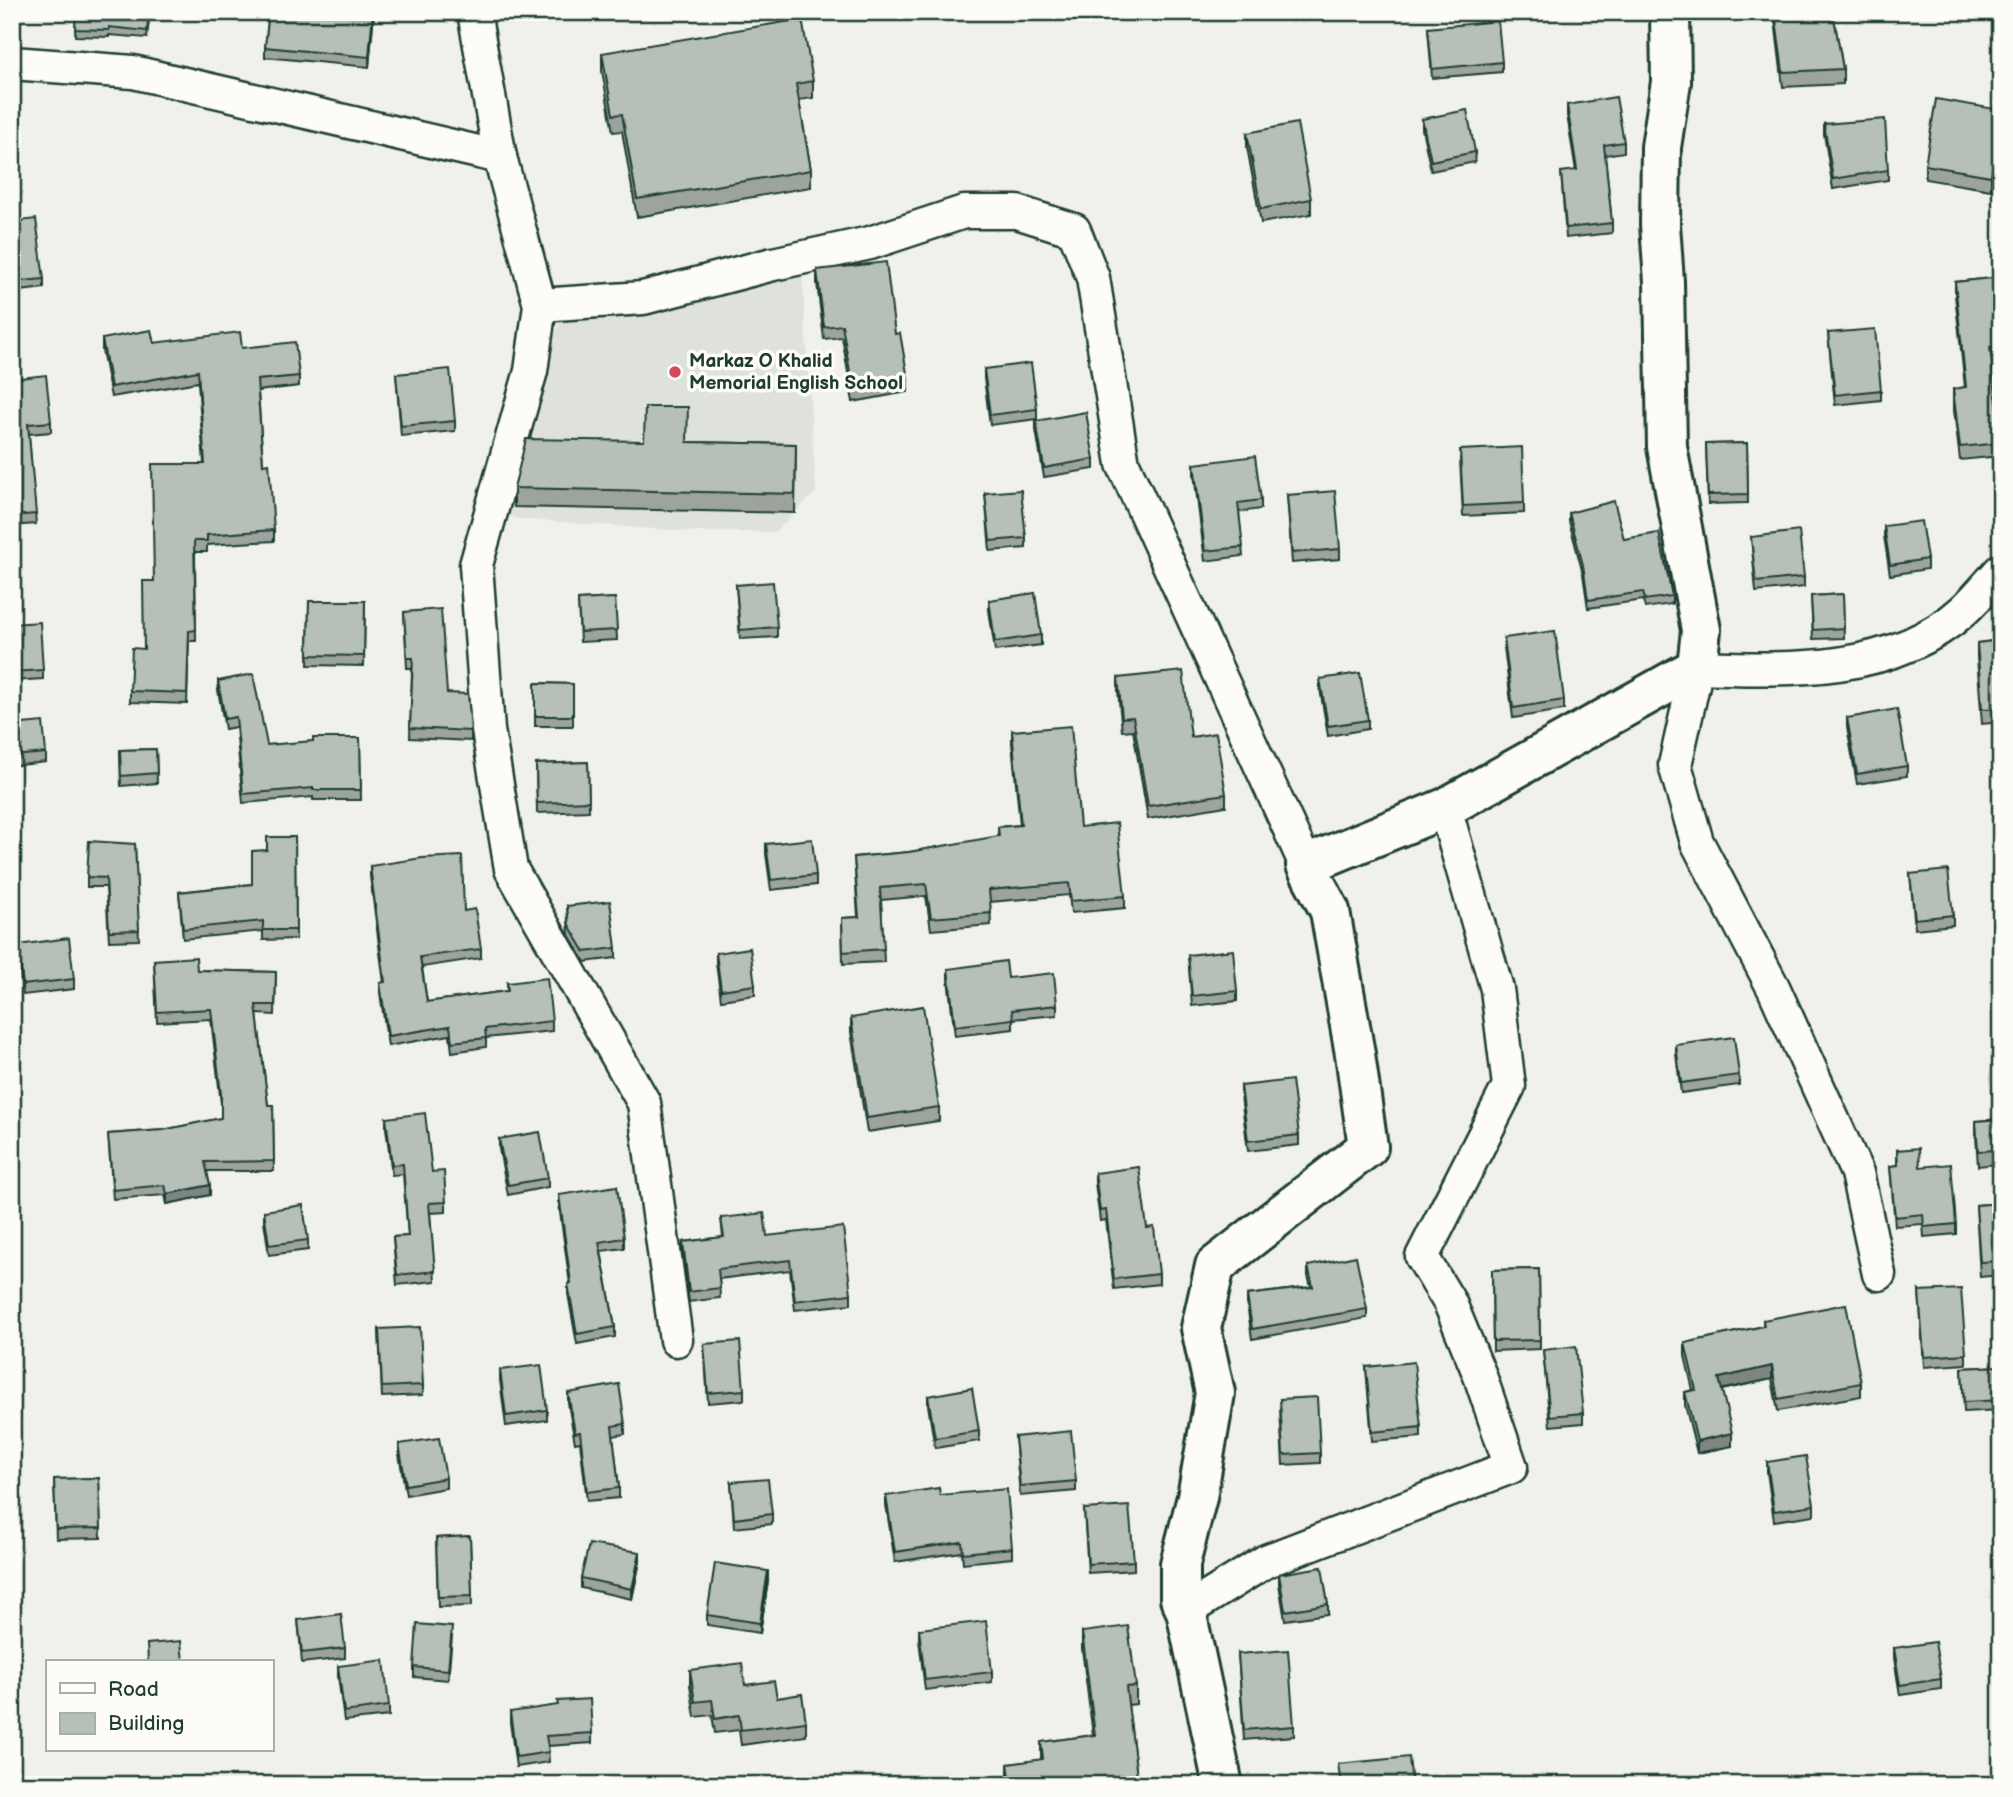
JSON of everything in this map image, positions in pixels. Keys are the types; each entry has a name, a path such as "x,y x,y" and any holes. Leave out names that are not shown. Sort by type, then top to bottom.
{"main road":[{"path":"1223,1785 1186,1611 1178,1587 1180,1564 1197,1497 1215,1393 1201,1328 1215,1266 1368,1147 1330,911 1306,865 1445,808 1697,667 1701,630 1667,447 1664,282 1660,224 1661,147 1671,82 1670,12"}],"street":[{"path":"474,12 500,156 540,305 531,371 476,565 488,730 511,869 644,1103 676,1340"},
{"path":"12,63 133,72 500,156"},
{"path":"540,305 643,298 773,264 870,243 964,212 1017,212 1074,230 1093,278 1123,464 1306,865"},
{"path":"1879,1273 1857,1173 1774,989 1697,842 1675,765 1697,667 1779,670 1867,660 1927,636 1964,611 2001,570"},
{"path":"1186,1611 1266,1561 1511,1467 1479,1373 1450,1303 1422,1257 1509,1086 1497,989 1445,808"}],"shaded area":[{"name":"Markaz O Khalid Memorial English School","path":"802,273 816,492 775,532 693,532 519,519 497,513 523,423 559,322"}],"building":[{"path":"76,12 149,12 147,31 109,27 109,30 75,29"},
{"path":"269,12 373,12 369,57 265,47"},
{"path":"1775,12 1833,12 1843,69 1783,72"},
{"path":"802,19 813,81 796,84 811,170 637,199 622,114 613,115 602,53"},
{"path":"1498,21 1502,62 1432,69 1428,28"},
{"path":"1616,97 1624,142 1604,145 1612,223 1566,228 1561,172 1577,170 1567,105"},
{"path":"1936,99 2001,110 1991,176 1925,165"},
{"path":"1467,110 1475,152 1431,161 1422,119"},
{"path":"1885,119 1888,170 1833,179 1824,124"},
{"path":"1297,123 1311,199 1261,209 1247,133"},
{"path":"36,219 44,279 12,282 12,222"},
{"path":"886,262 895,334 900,333 908,379 853,389 842,325 824,327 817,270"},
{"path":"2001,277 2001,346 1990,347 2001,443 1960,447 1953,389 1966,387 1955,282"},
{"path":"1875,329 1881,390 1835,395 1828,333"},
{"path":"151,330 154,343 240,332 242,348 295,342 299,376 257,380 263,464 269,463 274,530 207,535 207,541 194,541 196,630 189,631 187,693 130,691 132,648 144,649 143,581 154,581 152,464 205,464 198,371 111,387 102,339"},
{"path":"1031,363 1037,409 990,415 984,369"},
{"path":"450,369 455,421 401,426 396,374"},
{"path":"46,375 51,422 28,424 36,514 12,516 12,379"},
{"path":"645,407 688,407 687,442 796,444 795,494 514,488 526,439 644,441"},
{"path":"1086,412 1094,459 1044,468 1036,421"},
{"path":"1747,443 1748,494 1708,495 1706,444"},
{"path":"1522,447 1524,503 1463,506 1460,450"},
{"path":"1255,456 1261,500 1238,503 1243,547 1205,551 1194,464"},
{"path":"1021,490 1026,538 990,541 985,493"},
{"path":"1335,491 1340,549 1292,553 1287,495"},
{"path":"1614,501 1624,539 1659,533 1672,596 1645,600 1643,592 1588,600 1583,565 1569,513"},
{"path":"1921,521 1927,559 1890,565 1884,526"},
{"path":"1799,531 1804,577 1756,582 1751,537"},
{"path":"773,582 777,627 740,630 736,585"},
{"path":"1035,593 1041,635 995,642 989,600"},
{"path":"1843,594 1844,628 1813,630 1811,596"},
{"path":"615,598 617,630 580,632 578,600"},
{"path":"309,601 365,601 364,656 308,655"},
{"path":"441,609 447,693 468,694 471,731 410,728 413,658 407,658 404,612"},
{"path":"40,622 43,670 12,672 12,624"},
{"path":"1555,631 1564,700 1513,708 1504,638"},
{"path":"2001,640 2001,708 1982,709 1977,643"},
{"path":"1183,671 1191,737 1216,733 1226,794 1148,806 1133,717 1122,718 1118,678"},
{"path":"1360,673 1368,720 1328,726 1320,679"},
{"path":"253,674 267,745 313,741 313,738 360,738 361,790 313,788 243,794 236,717 225,719 218,681"},
{"path":"535,683 573,684 573,716 535,716"},
{"path":"1897,709 1907,766 1857,774 1847,718"},
{"path":"43,722 46,753 12,756 12,725"},
{"path":"1071,726 1080,827 1117,823 1125,896 1071,901 1069,883 989,890 991,913 931,918 926,884 880,888 884,949 843,952 842,918 859,917 854,857 909,852 999,836 998,827 1021,825 1012,731"},
{"path":"156,749 157,773 121,776 120,750"},
{"path":"588,762 589,801 537,803 536,764"},
{"path":"267,837 295,837 296,930 263,930 263,921 183,929 179,892 252,884 252,851 267,850"},
{"path":"812,839 816,875 771,880 766,844"},
{"path":"89,841 135,844 139,930 109,931 106,878 87,877"},
{"path":"462,856 464,911 475,909 481,949 420,957 427,1002 508,991 507,983 547,978 552,1021 485,1029 486,1038 452,1042 450,1026 388,1036 380,983 385,982 370,866 422,858"},
{"path":"1948,870 1953,915 1915,919 1910,874"},
{"path":"610,901 616,948 585,952 569,925 567,906"},
{"path":"69,938 74,979 23,985 18,945"},
{"path":"750,948 755,985 721,990 716,953"},
{"path":"1233,950 1237,991 1192,996 1188,955"},
{"path":"196,957 197,970 276,972 275,1005 256,1005 268,1105 273,1105 274,1161 205,1162 210,1185 167,1194 165,1185 113,1190 108,1134 163,1130 221,1118 221,1094 211,1009 157,1012 154,960"},
{"path":"1006,961 1008,978 1054,973 1057,1005 1012,1010 1013,1019 955,1026 948,969"},
{"path":"923,1006 939,1107 867,1118 851,1018"},
{"path":"1734,1037 1739,1075 1681,1083 1676,1045"},
{"path":"1292,1080 1299,1135 1248,1141 1241,1086"},
{"path":"425,1113 432,1172 444,1171 446,1202 429,1203 435,1271 397,1275 393,1237 408,1236 403,1164 392,1165 386,1118"},
{"path":"2001,1119 2001,1187 1998,1150 1978,1151 1976,1121"},
{"path":"540,1132 548,1178 508,1185 499,1139"},
{"path":"1919,1148 1920,1167 1951,1164 1956,1224 1924,1227 1923,1214 1895,1217 1890,1166 1898,1165 1897,1150"},
{"path":"1139,1167 1147,1228 1154,1227 1159,1274 1114,1279 1106,1210 1100,1211 1095,1173"},
{"path":"617,1186 624,1238 599,1242 615,1327 577,1334 568,1284 571,1283 559,1195"},
{"path":"2001,1203 2001,1261 1980,1262 1976,1205"},
{"path":"303,1205 308,1240 269,1245 264,1211"},
{"path":"764,1213 767,1236 843,1227 851,1294 795,1301 790,1260 718,1269 720,1288 689,1292 683,1242 724,1237 721,1218"},
{"path":"1356,1256 1367,1309 1252,1329 1247,1295 1313,1287 1308,1266"},
{"path":"1539,1269 1540,1340 1493,1341 1492,1270"},
{"path":"1961,1289 1966,1354 1924,1357 1919,1291"},
{"path":"1846,1304 1861,1383 1778,1399 1772,1366 1719,1378 1732,1433 1697,1441 1685,1392 1696,1390 1685,1343 1764,1326 1763,1320"},
{"path":"420,1327 423,1385 382,1387 379,1329"},
{"path":"740,1341 744,1390 708,1393 704,1344"},
{"path":"1576,1346 1583,1413 1550,1416 1543,1350"},
{"path":"1414,1362 1421,1427 1372,1432 1366,1367"},
{"path":"541,1365 547,1410 506,1416 500,1370"},
{"path":"2001,1366 2001,1400 1964,1402 1962,1368"},
{"path":"619,1384 625,1424 612,1426 619,1488 587,1492 580,1432 575,1433 568,1393"},
{"path":"972,1388 979,1431 935,1438 928,1396"},
{"path":"1317,1397 1320,1453 1283,1455 1280,1399"},
{"path":"1071,1431 1076,1481 1020,1486 1015,1437"},
{"path":"439,1438 446,1478 406,1485 399,1444"},
{"path":"1806,1456 1814,1505 1774,1511 1767,1462"},
{"path":"99,1478 101,1528 56,1529 54,1479"},
{"path":"768,1479 772,1514 734,1519 731,1482"},
{"path":"939,1488 940,1495 1007,1489 1012,1548 963,1553 962,1542 895,1552 886,1496"},
{"path":"1129,1506 1134,1561 1088,1564 1084,1509"},
{"path":"470,1536 472,1596 438,1597 436,1538"},
{"path":"589,1544 640,1552 632,1589 581,1578"},
{"path":"715,1563 768,1571 760,1623 707,1615"},
{"path":"1322,1567 1328,1604 1285,1611 1279,1574"},
{"path":"341,1614 345,1648 302,1653 298,1620"},
{"path":"986,1621 992,1672 925,1680 919,1629"},
{"path":"417,1624 452,1627 448,1670 414,1667"},
{"path":"1128,1626 1136,1686 1126,1687 1138,1785 985,1785 984,1780 1010,1777 1008,1764 1043,1759 1041,1742 1095,1735 1082,1632"},
{"path":"181,1641 183,1660 148,1660 147,1644"},
{"path":"1935,1642 1941,1679 1900,1685 1894,1648"},
{"path":"1288,1650 1294,1726 1244,1730 1238,1654"},
{"path":"384,1660 389,1706 344,1712 338,1666"},
{"path":"742,1663 745,1685 774,1681 777,1698 802,1694 806,1722 741,1730 739,1715 715,1719 712,1700 695,1702 690,1670"},
{"path":"590,1699 592,1733 546,1736 549,1752 516,1757 510,1712 558,1705 557,1701"},
{"path":"1409,1757 1412,1785 1341,1785 1338,1764"}],"place":[{"name":"Markaz O Khalid Memorial English School","path":"675,372"}]}
